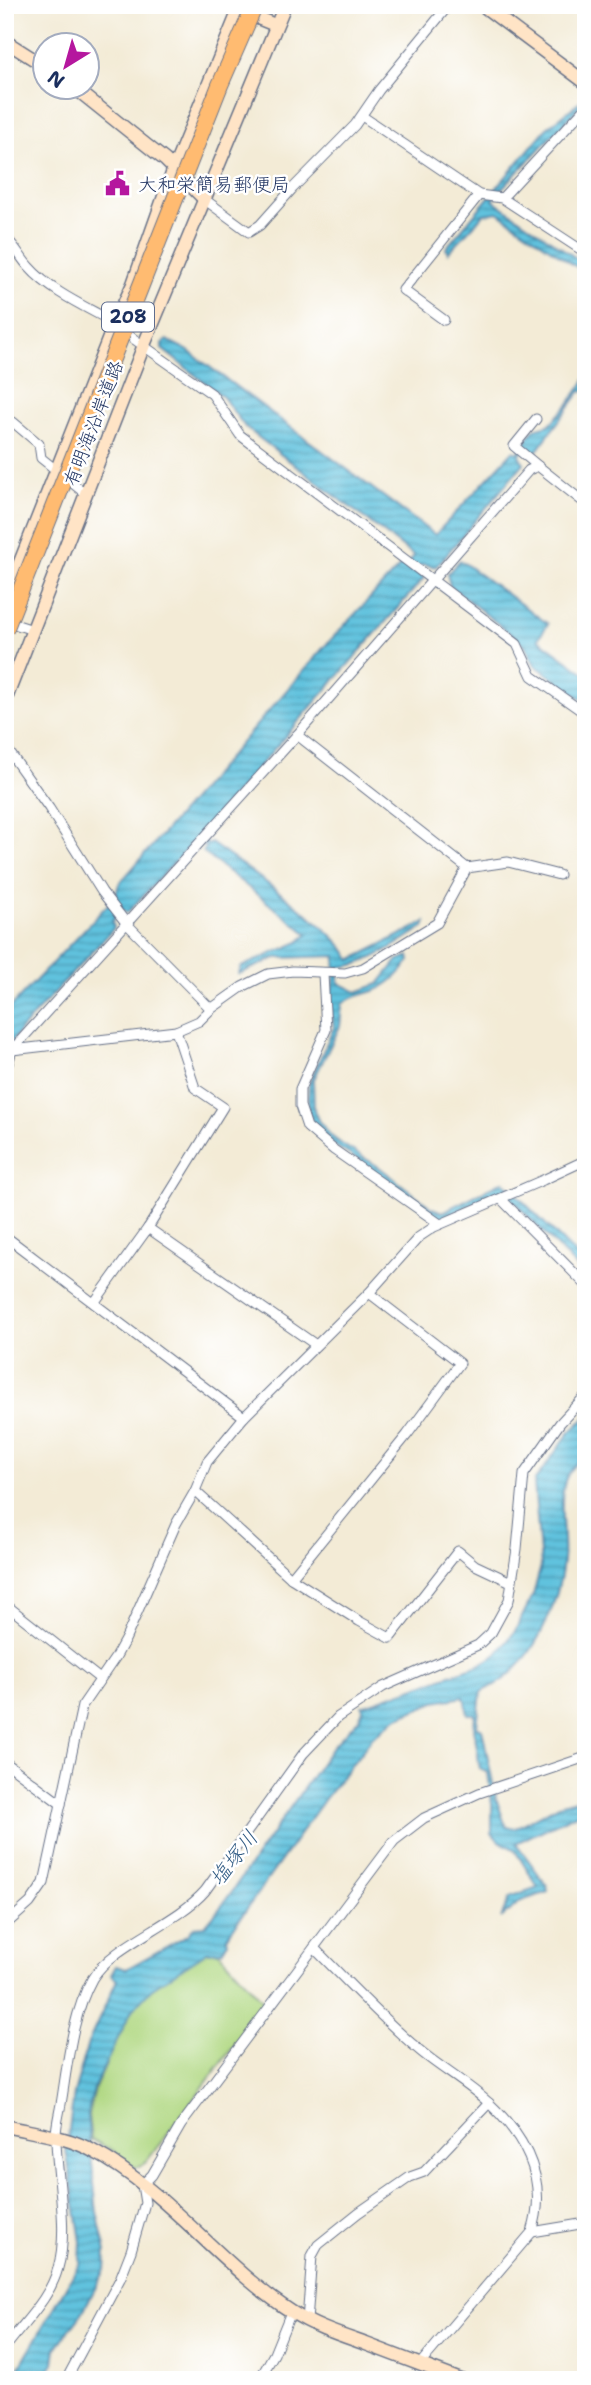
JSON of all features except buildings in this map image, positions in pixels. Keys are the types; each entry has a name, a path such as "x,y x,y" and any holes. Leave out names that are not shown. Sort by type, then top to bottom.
{"highway":[{"name":"208","path":"5,631 220,85 255,5"}],"main road":[{"name":"有明海沿岸道路","path":"5,701 145,345 285,5"},
{"path":"482,5 586,83"},
{"name":"有明海沿岸道路","path":"5,600 114,325 133,284 174,168 240,8"},
{"path":"240,8 275,25"},
{"path":"5,41 32,58"},
{"path":"92,102 174,168 204,199"},
{"path":"5,2126 59,2138 90,2149 137,2181 259,2288 307,2321 461,2380"}],"street":[{"path":"204,199 249,232 260,225 362,116 379,90 449,5"},
{"path":"502,198 586,107"},
{"path":"362,116 479,195 502,198 586,253"},
{"path":"444,320 403,290 479,195"},
{"path":"5,237 19,250 28,267 38,276 111,321 212,394 240,435 517,644 532,676 586,714"},
{"path":"536,419 514,446 586,504"},
{"path":"5,422 13,422 39,444 41,458 86,494"},
{"path":"5,1074 12,1051 297,734 529,470 538,466"},
{"path":"5,621 33,631"},
{"path":"297,734 467,868 508,862 559,875"},
{"path":"5,746 50,808 102,892 127,924 211,1009"},
{"path":"12,1051 176,1031 199,1021 242,987 268,974 293,971 345,974 363,968 437,923 467,868"},
{"path":"323,974 326,1030 300,1089 300,1106 307,1127 334,1150 440,1224"},
{"path":"94,1303 148,1228 223,1107 195,1088 176,1031"},
{"path":"5,1925 30,1903 44,1884 82,1706 126,1638 176,1524 195,1491 207,1462 244,1417 369,1293 419,1237 440,1224 586,1160"},
{"path":"501,1199 586,1285"},
{"path":"148,1228 316,1345"},
{"path":"5,1236 244,1417"},
{"path":"291,1578 407,1435 460,1363 369,1293"},
{"path":"5,2346 46,2295 58,2269 61,2247 59,2138 71,2044 85,1996 100,1969 113,1957 194,1904 303,1754 338,1717 383,1687 478,1645 491,1633 509,1600 524,1474 560,1423 586,1395"},
{"path":"195,1491 291,1578 390,1639 458,1551 475,1565 511,1582"},
{"path":"5,1604 100,1679"},
{"path":"66,2380 123,2270 145,2203 137,2181 152,2175 181,2125 394,1842 424,1818 479,1793 586,1757"},
{"path":"5,1762 61,1804"},
{"path":"314,1948 417,2048 489,2103 518,2138 534,2169 539,2197 532,2232 420,2364"},
{"path":"307,2321 312,2256 318,2245 410,2177 424,2172 489,2103"},
{"path":"532,2232 586,2223"},
{"path":"259,2380 274,2354 291,2312"}],"green space":[{"path":"210,1949 219,1952 266,2004 146,2162 139,2167 133,2167 113,2151 91,2139 88,2115 96,2086 110,2054 116,2024 131,1995"}],"water":[{"path":"582,100 586,102 586,108 581,105 493,200 586,265 586,271 498,212 484,214 448,253 446,248 546,129"},
{"path":"167,340 187,350 435,535 513,451 518,453 534,429 549,425 568,405 586,379 586,391 580,392 538,449 533,454 525,448 519,456 524,463 436,567 422,564 417,570 424,578 199,835 208,845 211,843 309,915 343,947 351,960 426,922 424,927 384,952 362,962 340,967 339,983 357,992 379,984 398,960 409,956 410,961 385,986 353,997 342,1004 340,1026 313,1081 314,1110 318,1120 331,1136 343,1145 379,1167 432,1208 443,1212 503,1181 586,1265 586,1277 504,1191 440,1218 332,1144 314,1125 308,1112 309,1083 334,1027 329,996 334,984 336,956 276,958 239,974 241,967 299,942 308,934 203,852 206,847 196,839 127,913 122,909 112,921 114,928 5,1050 6,1012 115,897 119,884 325,646 403,563 407,565 414,556 245,427 223,397 162,349 162,344"},
{"path":"460,560 548,624 538,639 586,674 586,702 535,665 525,645 450,586 447,574"},
{"name":"塩塚川","path":"586,1417 586,1449 567,1476 563,1491 563,1561 557,1593 544,1626 527,1656 502,1681 481,1692 477,1726 482,1729 496,1798 506,1827 514,1829 559,1805 586,1797 586,1809 516,1843 547,1886 548,1892 521,1901 501,1918 510,1897 538,1887 514,1849 499,1841 492,1833 488,1773 480,1769 474,1728 475,1714 468,1714 464,1697 435,1702 396,1718 373,1737 324,1800 226,1938 227,1943 222,1951 207,1952 151,1989 132,2010 95,2085 87,2115 97,2212 106,2252 105,2270 82,2313 56,2348 54,2363 43,2380 12,2380 80,2263 81,2241 66,2150 74,2094 88,2043 117,1980 111,1975 116,1966 126,1969 189,1934 194,1927 205,1926 333,1746 359,1719 362,1706 479,1665 497,1654 514,1633 533,1595 541,1566 534,1482 569,1433"}],"place":[{"name":"大和栄簡易郵便局","path":"118,184"}]}
